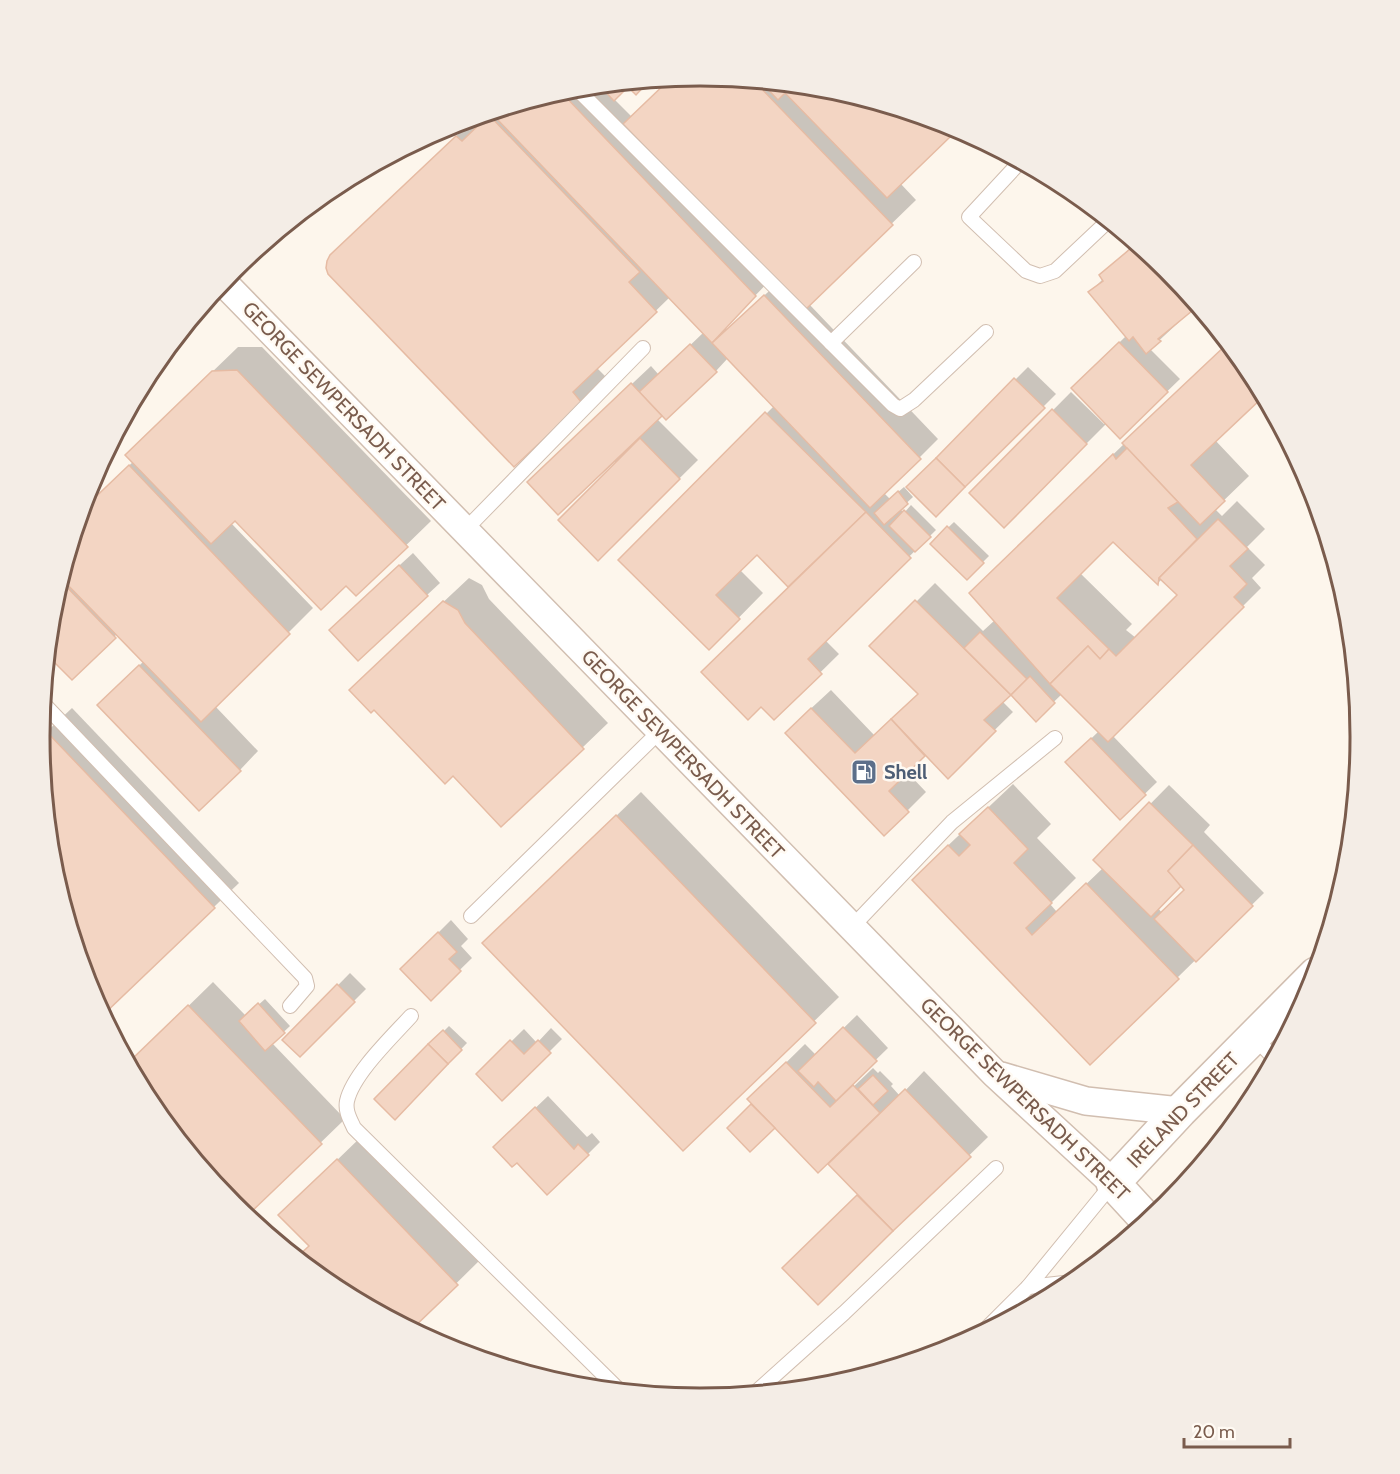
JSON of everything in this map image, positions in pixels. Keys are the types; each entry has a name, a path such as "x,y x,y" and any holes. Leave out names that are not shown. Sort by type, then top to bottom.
{"street":[{"name":"GEORGE SEWPERSADH STREET","path":"229,288 995,1074 1113,1183 1142,1214"},
{"name":"IRELAND STREET","path":"1113,1183 1180,1111 1264,1047 1288,1014"},
{"path":"995,1074 1086,1101 1180,1111"}],"lane":[{"path":"585,97 893,405 900,409 914,400 986,332"},
{"path":"1014,168 969,217 1026,270 1040,276 1055,271 1102,226"},
{"path":"831,343 915,262"},
{"path":"465,530 643,348"},
{"path":"51,711 305,978 307,986 290,1006"},
{"path":"471,916 660,731"},
{"path":"852,927 952,822 1055,738"},
{"path":"411,1016 364,1069 347,1102 347,1115 354,1128 610,1381"},
{"path":"765,1384 844,1313 996,1168"},
{"name":"IRELAND STREET","path":"1018,1304 1028,1287 1113,1183"},
{"path":"1028,1287 1050,1285"}],"building":[{"path":"700,86 763,90 893,225 804,311 623,124 661,88"},
{"path":"631,90 641,90 636,95"},
{"path":"769,90 827,99 868,109 909,121 950,137 887,198 785,93 778,100"},
{"path":"624,91 614,101 607,93"},
{"path":"569,100 756,296 712,343 497,119"},
{"path":"494,120 640,272 629,282 657,312 573,392 582,403 514,467 328,274 326,268 330,255 456,136 462,141 478,126"},
{"path":"1130,249 1192,311 1158,339 1161,341 1146,354 1133,337 1129,341 1088,292 1103,281 1099,275"},
{"path":"764,295 921,459 870,508 712,343"},
{"path":"1119,342 1168,392 1120,439 1071,388"},
{"path":"690,344 717,372 666,420 639,392"},
{"path":"1222,349 1257,402 1191,465 1225,501 1200,525 1122,443"},
{"path":"237,370 408,547 356,596 346,586 321,610 235,521 211,544 125,455 212,371"},
{"path":"1014,378 1045,408 965,487 936,458"},
{"path":"631,383 662,416 558,515 527,482"},
{"path":"1052,409 1087,444 1004,528 969,493"},
{"path":"765,412 866,512 788,587 757,555 716,595 740,619 709,650 618,560"},
{"path":"640,438 680,479 598,561 558,520"},
{"path":"1127,448 1178,502 1168,508 1197,539 1159,578 1158,585 1113,542 1057,598 1109,649 1100,659 1088,646 1050,684 969,593 1113,454 1116,459"},
{"path":"936,458 965,487 936,517 906,487"},
{"path":"129,465 290,634 201,722 68,585 84,528 96,497"},
{"path":"898,491 908,504 884,525 874,513"},
{"path":"904,510 931,537 915,552 889,526"},
{"path":"866,512 911,558 808,659 822,674 774,720 761,707 748,720 701,672"},
{"path":"1218,519 1248,549 1230,566 1247,584 1234,597 1244,607 1108,742 1050,684 1088,646 1100,659 1109,649 1116,656 1177,595 1159,578"},
{"path":"947,526 984,563 967,580 930,544"},
{"path":"399,565 428,596 358,661 329,630"},
{"path":"67,588 116,638 72,680 54,662"},
{"path":"915,600 1011,695 984,720 996,731 948,779 891,719 918,694 869,646"},
{"path":"443,601 458,610 465,623 584,749 501,827 453,776 445,784 374,710 371,713 349,690"},
{"path":"980,632 1027,679 1011,695 964,648"},
{"path":"139,665 241,771 199,811 97,705"},
{"path":"1030,676 1055,703 1036,722 1011,695"},
{"path":"811,708 855,753 891,719 925,756 889,791 909,812 884,836 785,733"},
{"path":"50,735 215,908 110,1009 84,946 62,864 51,780"},
{"path":"1091,738 1146,795 1120,820 1065,762"},
{"path":"1149,802 1193,845 1168,871 1182,885 1151,917 1093,860"},
{"path":"988,807 1028,849 1014,863 1052,903 1026,928 1032,935 1086,883 1179,979 1090,1065 912,880 948,845 959,856 970,845 959,834"},
{"path":"616,815 816,1023 683,1151 482,943"},
{"path":"1193,845 1253,906 1196,962 1154,919 1184,890 1168,871"},
{"path":"438,932 457,952 449,959 461,971 431,1001 400,969"},
{"path":"337,984 355,1002 300,1057 282,1040"},
{"path":"258,1003 285,1033 265,1051 239,1021"},
{"path":"188,1005 322,1144 254,1210 211,1166 184,1133 134,1057"},
{"path":"843,1027 877,1061 836,1101 818,1082 814,1087 798,1071"},
{"path":"443,1030 462,1050 448,1064 428,1044"},
{"path":"510,1040 524,1054 538,1040 551,1053 502,1101 476,1074"},
{"path":"428,1044 448,1064 395,1120 374,1099"},
{"path":"786,1062 830,1107 853,1085 880,1113 818,1173 747,1099"},
{"path":"873,1075 888,1091 873,1105 858,1089"},
{"path":"905,1089 971,1157 893,1231 828,1164"},
{"path":"751,1104 775,1128 750,1152 727,1128"},
{"path":"535,1107 574,1149 578,1144 589,1155 547,1195 517,1163 512,1167 493,1147"},
{"path":"337,1159 458,1285 418,1323 339,1278 304,1253 309,1246 278,1215"},
{"path":"857,1195 893,1231 818,1305 782,1268"}],"place":[{"name":"Shell","path":"864,772"}]}
